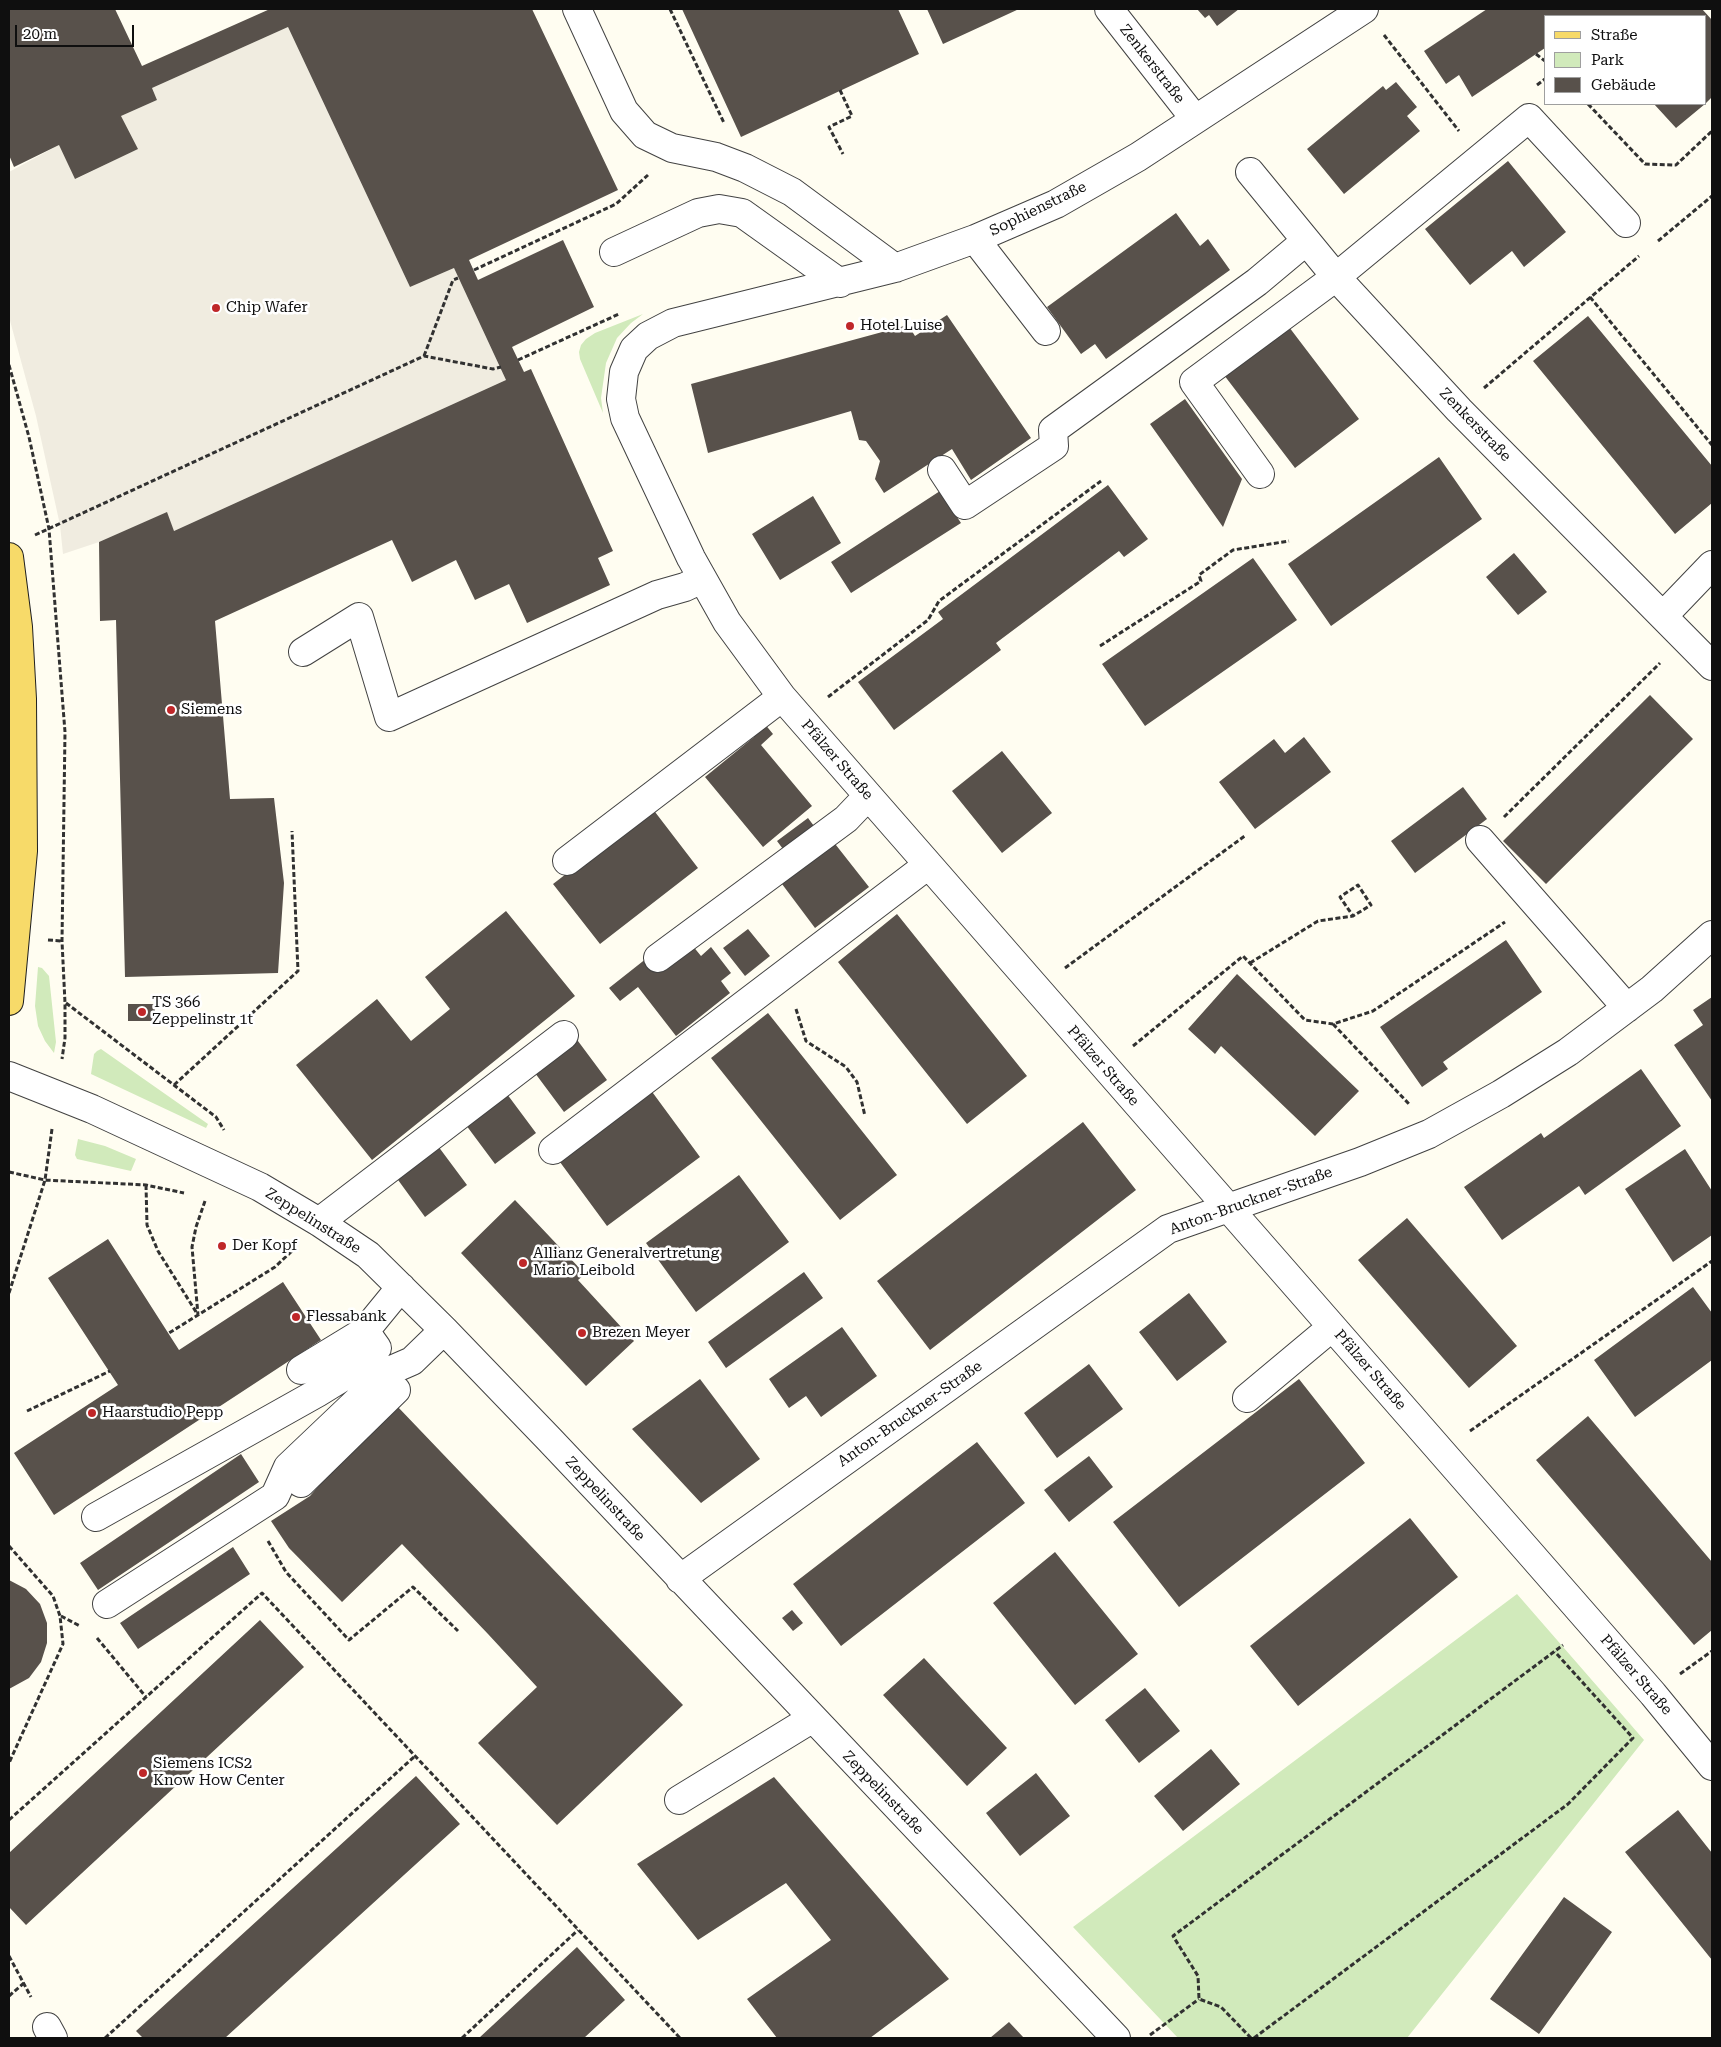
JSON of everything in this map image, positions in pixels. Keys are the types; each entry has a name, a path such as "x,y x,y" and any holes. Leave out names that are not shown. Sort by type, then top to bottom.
{"main road":[{"path":"9,557 18,627 22,699 23,851 9,1001"}],"street":[{"path":"577,9 624,111 646,135 672,148 716,156 745,168 792,192 896,268"},
{"name":"Zenkerstraße","path":"1109,9 1195,119"},
{"name":"Sophienstraße","path":"673,323 896,268 976,239 1056,204 1138,157 1364,9"},
{"path":"1260,474 1194,382 1336,277 1456,176 1529,118 1626,222"},
{"name":"Zenkerstraße","path":"1250,172 1336,277 1459,410 1664,615 1712,666"},
{"path":"614,252 698,213 719,209 742,213 840,283"},
{"path":"976,239 1046,331"},
{"path":"942,470 965,505 1054,446 1053,430 1256,282 1306,241"},
{"name":"Pfälzer Straße","path":"673,323 648,336 634,349 624,372 621,399 625,418 702,579 727,622 800,718 1653,1694 1712,1766"},
{"path":"1664,615 1712,565"},
{"path":"303,652 359,617 389,717 658,595 685,587 702,579"},
{"path":"567,861 782,696"},
{"path":"658,958 846,819 868,796"},
{"path":"1480,840 1627,1008"},
{"path":"553,1150 928,865"},
{"name":"Anton-Bruckner-Straße","path":"680,1579 1168,1229 1360,1162 1434,1131 1501,1094 1568,1052 1652,989 1712,935"},
{"path":"319,1222 564,1035"},
{"name":"Zeppelinstraße","path":"9,1076 92,1109 260,1187 319,1222 368,1255 444,1330 549,1439 1116,2038"},
{"path":"302,1370 365,1331 401,1287"},
{"path":"1247,1398 1332,1327"},
{"path":"108,1604 275,1496 288,1467 389,1371 412,1360 444,1330"},
{"path":"96,1517 317,1393 364,1364 377,1348 365,1331"},
{"path":"301,1483 337,1456 400,1386 412,1360"},
{"path":"679,1800 813,1718"}],"path":[{"path":"670,9 745,168"},
{"path":"1381,31 1464,136"},
{"path":"1536,54 1544,60"},
{"path":"1530,91 1544,80"},
{"path":"840,90 852,116 829,126 843,154"},
{"path":"1589,105 1645,164 1676,165 1712,131"},
{"path":"474,270 616,204 643,181 672,148"},
{"path":"1651,246 1712,196"},
{"path":"1459,410 1643,252"},
{"path":"424,356 453,280 458,278"},
{"path":"1590,297 1712,445"},
{"path":"518,360 622,313"},
{"path":"33,536 424,356 493,369 501,367"},
{"path":"800,718 928,620 939,602 1101,481"},
{"path":"1100,646 1201,581 1199,575 1233,550 1289,541"},
{"path":"1480,840 1686,638"},
{"path":"174,1085 298,971 292,830"},
{"path":"1037,990 1246,835"},
{"path":"1250,963 1318,921 1353,916 1372,905 1358,885 1340,897 1353,916"},
{"path":"1106,1068 1243,956 1305,1020 1333,1024 1373,1011 1534,902"},
{"path":"785,975 806,1042 846,1067 857,1082 865,1116"},
{"path":"65,1003 216,1117 226,1132"},
{"path":"1333,1024 1434,1131"},
{"path":"9,1172 45,1180 146,1185 176,1190 191,1195"},
{"path":"146,1185 146,1225 158,1251 198,1315"},
{"path":"198,1198 205,1201 260,1187"},
{"path":"198,1315 192,1247 196,1227 205,1201"},
{"path":"169,1334 282,1261"},
{"path":"1441,1451 1712,1261"},
{"path":"27,1411 110,1371"},
{"path":"250,1512 286,1572 349,1640 413,1587 458,1631"},
{"path":"9,1546 53,1596 60,1616 63,1644 9,1763"},
{"path":"9,1820 262,1593 680,2038"},
{"path":"60,1616 84,1628"},
{"path":"92,1633 146,1697"},
{"path":"1555,1652 1633,1738 1568,1804 1253,2038 1221,2007 1199,1999 1198,1976 1172,1936 1555,1652"},
{"path":"105,2038 415,1756"},
{"path":"462,2038 578,1930"},
{"path":"9,1996 24,1983"},
{"path":"1145,2038 1199,1999"}],"green space":[{"path":"643,314 631,323 617,338 606,363 601,398 603,413 580,359 581,345 595,333"},
{"path":"38,967 42,968 49,976 56,1042 54,1053 45,1041 38,1026 35,1006"},
{"path":"101,1049 208,1124 206,1128 91,1074 94,1054"},
{"path":"78,1139 105,1146 136,1159 131,1171 77,1159 75,1155"},
{"path":"1517,1594 1644,1740 1407,2038 1178,2038 1073,1927"}],"shaded area":[{"path":"288,27 410,287 454,268 506,380 174,531 166,513 99,542 63,554 60,525 36,416 9,317 9,172 59,145 76,179 137,149 121,116 157,100 152,88"}],"building":[{"path":"9,9 115,9 142,66 270,9 532,9 618,190 469,260 478,280 563,240 594,307 512,347 524,372 531,369 613,551 598,558 610,585 527,623 509,584 475,600 456,560 412,582 392,540 215,621 230,799 274,798 284,883 278,973 125,977 116,620 100,621 99,542 167,512 174,531 506,380 454,268 410,287 288,27 152,88 157,100 121,116 138,149 75,179 59,145 14,167 9,155"},
{"path":"682,9 898,9 919,54 741,137"},
{"path":"927,9 1019,9 943,44"},
{"path":"1197,9 1239,9 1217,26 1209,15 1205,18"},
{"path":"1487,9 1702,9 1712,20 1712,97 1706,103 1706,15 1544,15 1544,49 1472,97 1459,75 1446,84 1424,51"},
{"path":"1396,82 1417,107 1407,116 1420,131 1344,194 1307,149 1383,86 1386,90"},
{"path":"1655,105 1704,105 1676,128"},
{"path":"1508,161 1566,232 1524,267 1512,251 1470,285 1425,229"},
{"path":"1176,213 1200,246 1208,239 1230,270 1106,359 1095,344 1081,354 1047,307"},
{"path":"947,315 1031,438 971,480 952,449 884,493 875,479 880,461 866,441 859,440 851,411 708,453 691,384 908,325 915,336"},
{"path":"1588,316 1712,466 1712,503 1675,534 1533,361"},
{"path":"1289,327 1359,419 1295,468 1224,375"},
{"path":"1185,399 1242,479 1223,527 1150,424"},
{"path":"1439,457 1482,519 1331,626 1288,564"},
{"path":"1108,485 1148,539 1124,557 1119,551 996,643 1001,650 894,730 858,682 943,619 938,612"},
{"path":"940,491 961,523 851,593 831,562"},
{"path":"813,496 841,543 780,580 752,534"},
{"path":"1514,553 1547,592 1518,615 1486,577"},
{"path":"1253,558 1297,620 1145,726 1102,664"},
{"path":"1650,695 1693,739 1546,884 1503,841"},
{"path":"764,723 773,734 761,745 812,806 763,847 705,777 754,737 751,733"},
{"path":"1304,737 1331,772 1255,829 1219,782 1274,739 1285,753"},
{"path":"1002,751 1052,813 1002,853 952,791"},
{"path":"1463,787 1487,819 1415,873 1391,841"},
{"path":"652,808 698,868 600,944 553,884"},
{"path":"808,818 817,830 786,853 777,841"},
{"path":"832,840 869,887 815,928 779,880"},
{"path":"506,911 575,996 372,1160 296,1065 377,999 411,1041 450,1009 425,977"},
{"path":"897,914 1027,1076 967,1124 838,962"},
{"path":"748,929 770,956 745,976 723,948"},
{"path":"1506,940 1542,992 1443,1062 1448,1069 1422,1087 1380,1027"},
{"path":"692,945 701,956 711,947 731,973 721,981 730,993 676,1036 638,987 620,1001 609,988 647,958 658,972"},
{"path":"1237,974 1359,1091 1315,1136 1221,1046 1215,1054 1188,1029"},
{"path":"1712,997 1712,1101 1674,1045 1703,1025 1693,1010"},
{"name":"TS 366 Zeppelinstr 1t","path":"128,1004 155,1004 155,1021 128,1021"},
{"path":"768,1013 897,1175 840,1220 711,1058"},
{"path":"575,1037 607,1080 564,1112 532,1069"},
{"path":"1641,1069 1681,1126 1585,1195 1579,1186 1502,1240 1464,1187 1541,1133 1544,1138"},
{"path":"650,1089 700,1157 607,1226 557,1158"},
{"path":"504,1090 536,1133 495,1164 463,1121"},
{"path":"1083,1122 1136,1190 930,1350 877,1281"},
{"path":"435,1142 467,1185 425,1217 393,1173"},
{"path":"1685,1149 1712,1191 1712,1235 1673,1262 1625,1189"},
{"path":"739,1175 789,1242 696,1312 646,1243"},
{"path":"515,1200 585,1274 578,1280 634,1341 586,1386 461,1253"},
{"path":"1407,1218 1517,1346 1469,1388 1358,1260"},
{"path":"108,1239 179,1350 283,1282 321,1340 54,1515 14,1453 118,1385 48,1278"},
{"path":"804,1272 823,1298 726,1368 708,1342"},
{"path":"1693,1287 1712,1313 1712,1360 1635,1417 1594,1360"},
{"path":"1189,1293 1227,1342 1177,1381 1139,1332"},
{"path":"842,1327 877,1376 821,1417 806,1396 789,1408 769,1379"},
{"path":"1089,1364 1123,1409 1057,1458 1024,1413"},
{"path":"700,1379 760,1459 701,1503 632,1429"},
{"path":"1299,1379 1365,1463 1179,1607 1113,1522"},
{"path":"397,1406 683,1705 557,1825 478,1743 537,1687 488,1634 402,1544 342,1602 289,1548 271,1521 310,1496 340,1461"},
{"path":"1588,1416 1712,1562 1712,1630 1694,1645 1536,1460"},
{"path":"977,1442 1025,1503 841,1646 793,1584"},
{"path":"241,1454 259,1482 98,1590 80,1563"},
{"path":"1089,1456 1113,1487 1069,1522 1044,1490"},
{"path":"1410,1518 1458,1577 1298,1706 1250,1646"},
{"path":"233,1547 250,1574 138,1649 120,1623"},
{"path":"1055,1552 1138,1654 1075,1705 993,1603"},
{"path":"9,1580 26,1589 40,1604 47,1623 47,1643 41,1662 29,1678 9,1689"},
{"path":"792,1610 803,1623 793,1631 782,1618"},
{"path":"260,1620 304,1667 26,1925 9,1907 9,1853"},
{"path":"924,1658 1007,1748 967,1786 883,1695"},
{"path":"1145,1688 1180,1731 1139,1763 1105,1720"},
{"path":"1211,1749 1240,1784 1183,1831 1154,1796"},
{"path":"1036,1773 1070,1816 1020,1856 986,1813"},
{"path":"416,1776 460,1824 225,2038 143,2038 136,2031"},
{"path":"774,1777 949,1979 870,2038 777,2038 747,1999 831,1940 786,1883 698,1940 637,1864"},
{"path":"1678,1810 1712,1853 1712,1960 1625,1852"},
{"path":"1564,1897 1612,1932 1539,2034 1490,1999"},
{"path":"577,1947 625,2000 584,2038 479,2038"},
{"path":"1009,2022 1024,2038 990,2038"}],"place":[{"name":"Chip Wafer","path":"216,308"},
{"name":"Hotel Luise","path":"850,326"},
{"name":"Siemens","path":"171,710"},
{"name":"TS 366 Zeppelinstr 1t","path":"142,1012"},
{"name":"Der Kopf","path":"222,1246"},
{"name":"Allianz Generalvertretung Mario Leibold","path":"523,1263"},
{"name":"Flessabank","path":"296,1317"},
{"name":"Brezen Meyer","path":"582,1333"},
{"name":"Haarstudio Pepp","path":"92,1413"},
{"name":"Siemens ICS2 Know How Center","path":"143,1773"}]}
